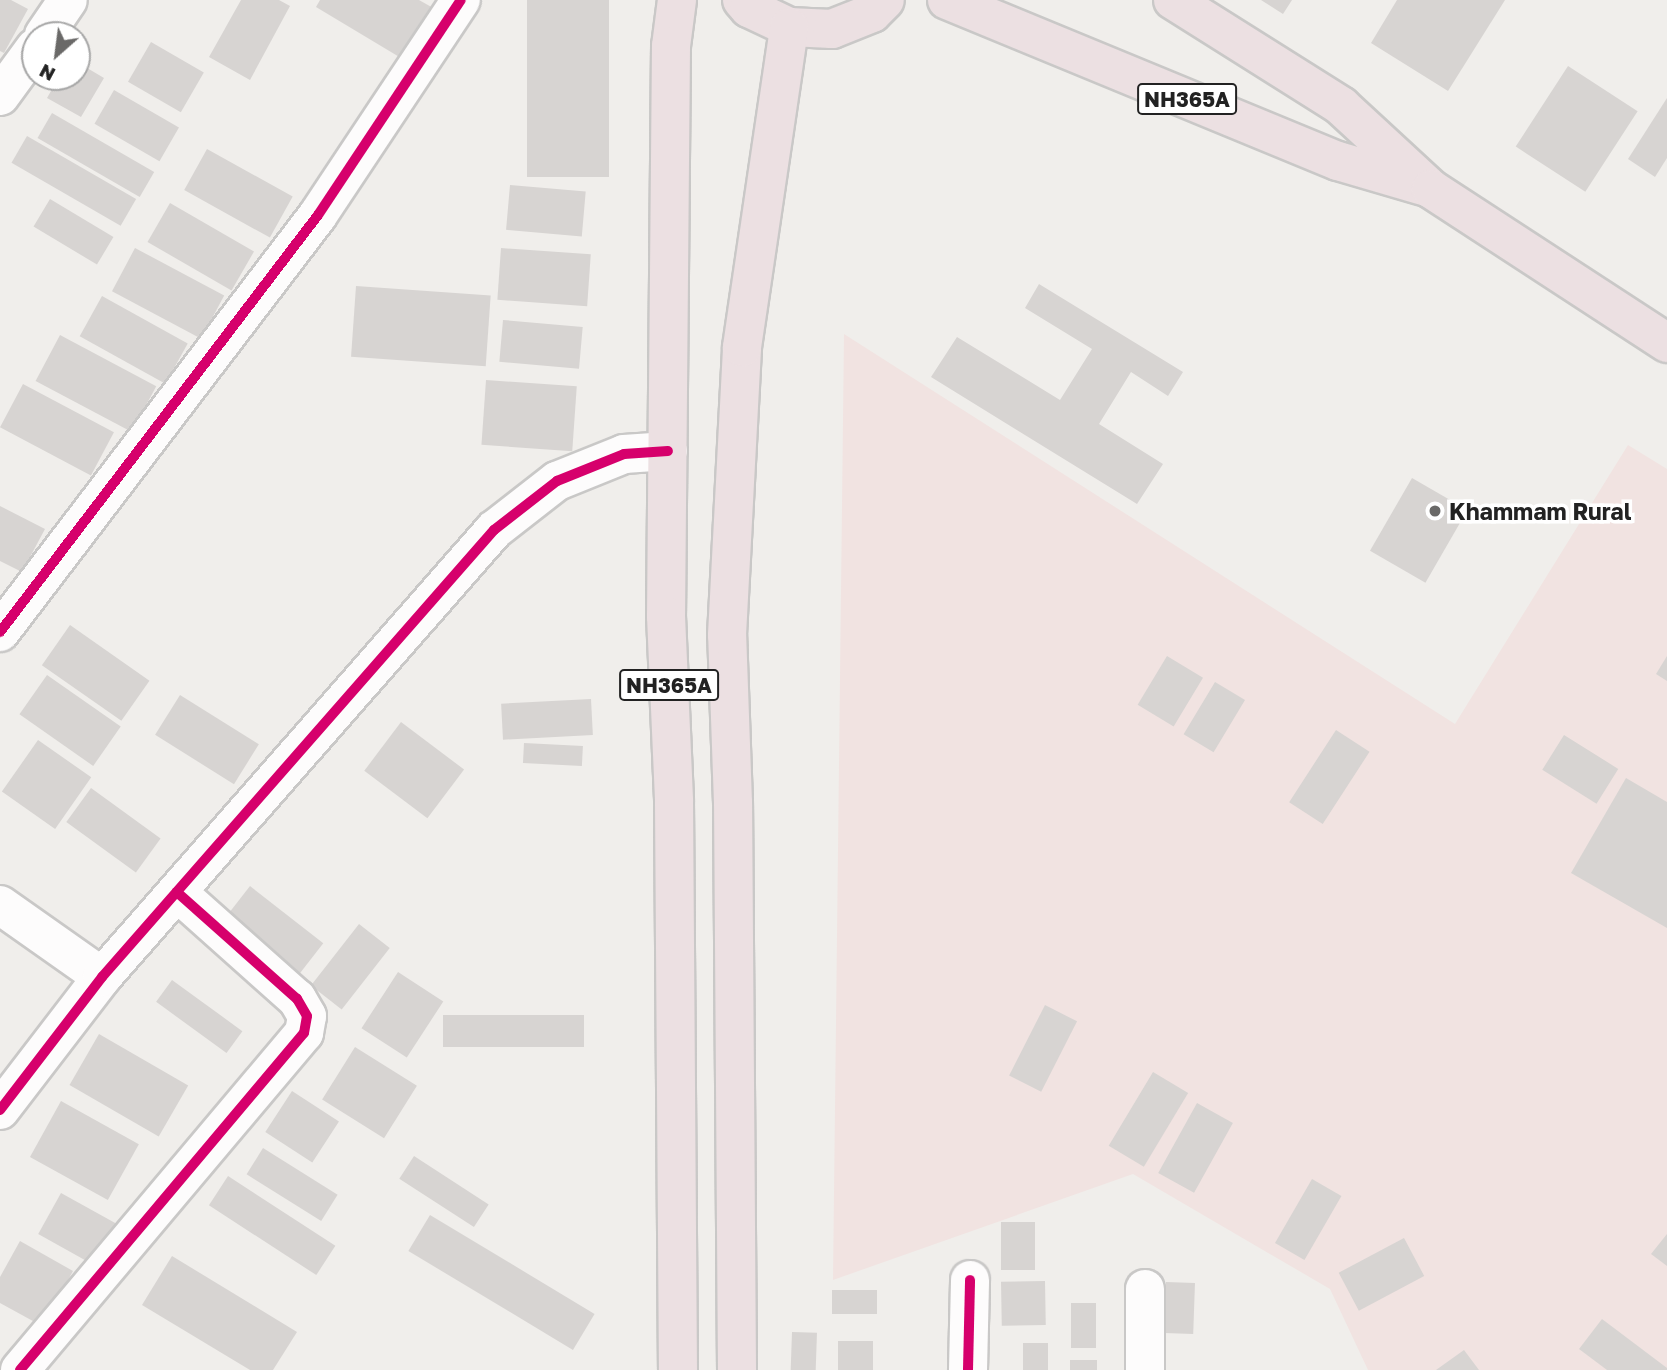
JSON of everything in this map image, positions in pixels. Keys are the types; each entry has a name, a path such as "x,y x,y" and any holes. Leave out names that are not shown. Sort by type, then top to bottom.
{"highway":[{"name":"NH365A","path":"677,0 671,46 666,616 674,802 678,1370"},
{"path":"742,0 749,8 789,27 832,29 872,13 885,0"},
{"name":"NH365A","path":"947,0 1338,161 1432,189"},
{"name":"NH365A","path":"1173,0 1341,106 1432,189 1667,342"},
{"name":"NH365A","path":"737,1370 733,803 727,635 741,347 789,27"}],"street":[{"path":"54,21 68,0"},
{"path":"0,632 318,215 461,0"},
{"path":"0,96 21,67"},
{"path":"0,1110 102,976 494,530 557,481 624,454 668,451"},
{"path":"20,1370 304,1033 307,1016 297,999 177,892"},
{"path":"0,905 102,976"},
{"path":"968,1370 970,1280"},
{"path":"1145,1289 1145,1370"}],"shaded area":[{"path":"844,334 1455,724 1628,445 1667,469 1667,1370 1368,1370 1330,1289 1133,1174 833,1280"}],"building":[{"path":"0,0 11,0 28,9 4,53 0,51"},
{"path":"241,0 279,0 290,6 250,80 209,57"},
{"path":"320,0 419,0 442,13 411,64 316,7"},
{"path":"527,0 609,0 609,177 527,177"},
{"path":"1261,0 1292,0 1283,14"},
{"path":"1397,0 1505,0 1448,91 1371,43"},
{"path":"151,42 204,73 181,112 128,82"},
{"path":"1568,66 1638,111 1585,192 1516,147"},
{"path":"91,70 104,78 81,117 47,98 51,91 91,91"},
{"path":"114,90 179,128 159,161 94,124"},
{"path":"1667,98 1667,158 1655,177 1628,159"},
{"path":"52,113 154,172 140,197 38,138"},
{"path":"27,136 136,199 121,226 12,163"},
{"path":"207,149 293,197 270,238 184,190"},
{"path":"510,185 586,192 582,236 506,230"},
{"path":"50,199 113,237 97,265 34,226"},
{"path":"170,203 254,252 232,290 148,242"},
{"path":"135,248 224,295 201,339 112,291"},
{"path":"501,248 591,254 587,306 497,300"},
{"path":"1039,284 1183,372 1168,396 1131,372 1099,424 1163,464 1137,504 931,377 957,337 1060,400 1092,349 1025,308"},
{"path":"356,286 491,295 486,366 351,357"},
{"path":"102,296 188,344 165,384 80,336"},
{"path":"503,320 583,327 579,369 499,362"},
{"path":"60,335 156,386 132,432 36,381"},
{"path":"486,380 577,386 572,451 481,445"},
{"path":"23,384 114,432 91,476 0,427"},
{"path":"1412,478 1467,510 1425,583 1370,551"},
{"path":"0,506 45,529 22,572 0,561"},
{"path":"70,625 149,681 121,721 42,665"},
{"path":"1167,656 1203,678 1174,726 1138,705"},
{"path":"1667,656 1667,681 1656,674"},
{"path":"47,675 121,727 93,766 19,714"},
{"path":"1215,682 1245,700 1214,752 1184,734"},
{"path":"180,695 259,744 234,784 155,735"},
{"path":"591,699 593,735 503,740 501,704"},
{"path":"401,722 464,770 427,818 364,771"},
{"path":"1336,730 1370,752 1323,824 1289,802"},
{"path":"1564,735 1618,769 1597,804 1542,770"},
{"path":"38,740 91,777 55,829 2,792"},
{"path":"524,743 583,746 582,766 523,763"},
{"path":"1626,778 1667,802 1667,928 1571,873"},
{"path":"91,788 161,839 136,873 66,822"},
{"path":"250,886 323,943 297,977 224,920"},
{"path":"359,924 390,948 342,1009 311,985"},
{"path":"398,972 443,1001 407,1058 362,1028"},
{"path":"172,980 242,1031 227,1053 156,1002"},
{"path":"1045,1005 1077,1021 1041,1092 1009,1075"},
{"path":"443,1015 584,1015 584,1047 443,1047"},
{"path":"99,1034 188,1086 159,1137 70,1085"},
{"path":"355,1047 417,1086 384,1138 322,1100"},
{"path":"1153,1072 1188,1093 1144,1167 1109,1146"},
{"path":"292,1091 339,1121 312,1163 265,1132"},
{"path":"61,1101 139,1144 108,1200 30,1157"},
{"path":"1197,1103 1233,1123 1194,1193 1158,1173"},
{"path":"263,1148 338,1195 321,1221 247,1174"},
{"path":"414,1156 489,1204 474,1227 399,1179"},
{"path":"228,1176 335,1246 316,1275 209,1205"},
{"path":"1312,1179 1341,1196 1304,1260 1275,1243"},
{"path":"61,1193 116,1224 93,1265 38,1234"},
{"path":"430,1215 595,1314 573,1350 408,1251"},
{"path":"1001,1222 1035,1222 1035,1270 1001,1270"},
{"path":"1667,1234 1667,1266 1651,1254"},
{"path":"1404,1238 1424,1276 1359,1311 1339,1273"},
{"path":"20,1241 73,1271 42,1326 0,1303 0,1277"},
{"path":"172,1256 297,1332 273,1370 250,1370 142,1305"},
{"path":"1045,1281 1046,1325 1002,1326 1001,1282"},
{"path":"1166,1282 1195,1283 1193,1334 1164,1333"},
{"path":"832,1290 877,1290 877,1314 832,1314"},
{"path":"1071,1303 1096,1303 1096,1348 1071,1348"},
{"path":"1602,1319 1667,1370 1607,1370 1579,1349"},
{"path":"792,1332 817,1333 816,1370 791,1370"},
{"path":"838,1341 873,1341 873,1370 838,1370"},
{"path":"1023,1343 1048,1343 1048,1370 1023,1370"},
{"path":"1464,1350 1479,1370 1436,1370"},
{"path":"1070,1360 1097,1360 1097,1370 1070,1370"}],"cycle path":[{"path":"0,632 318,215 461,0"},
{"path":"0,1110 102,977 494,530 557,481 624,454 668,451"},
{"path":"20,1370 304,1033 307,1016 297,999 177,892"},
{"path":"968,1370 970,1280"}],"place":[{"name":"Khammam Rural","path":"1435,511"}]}
